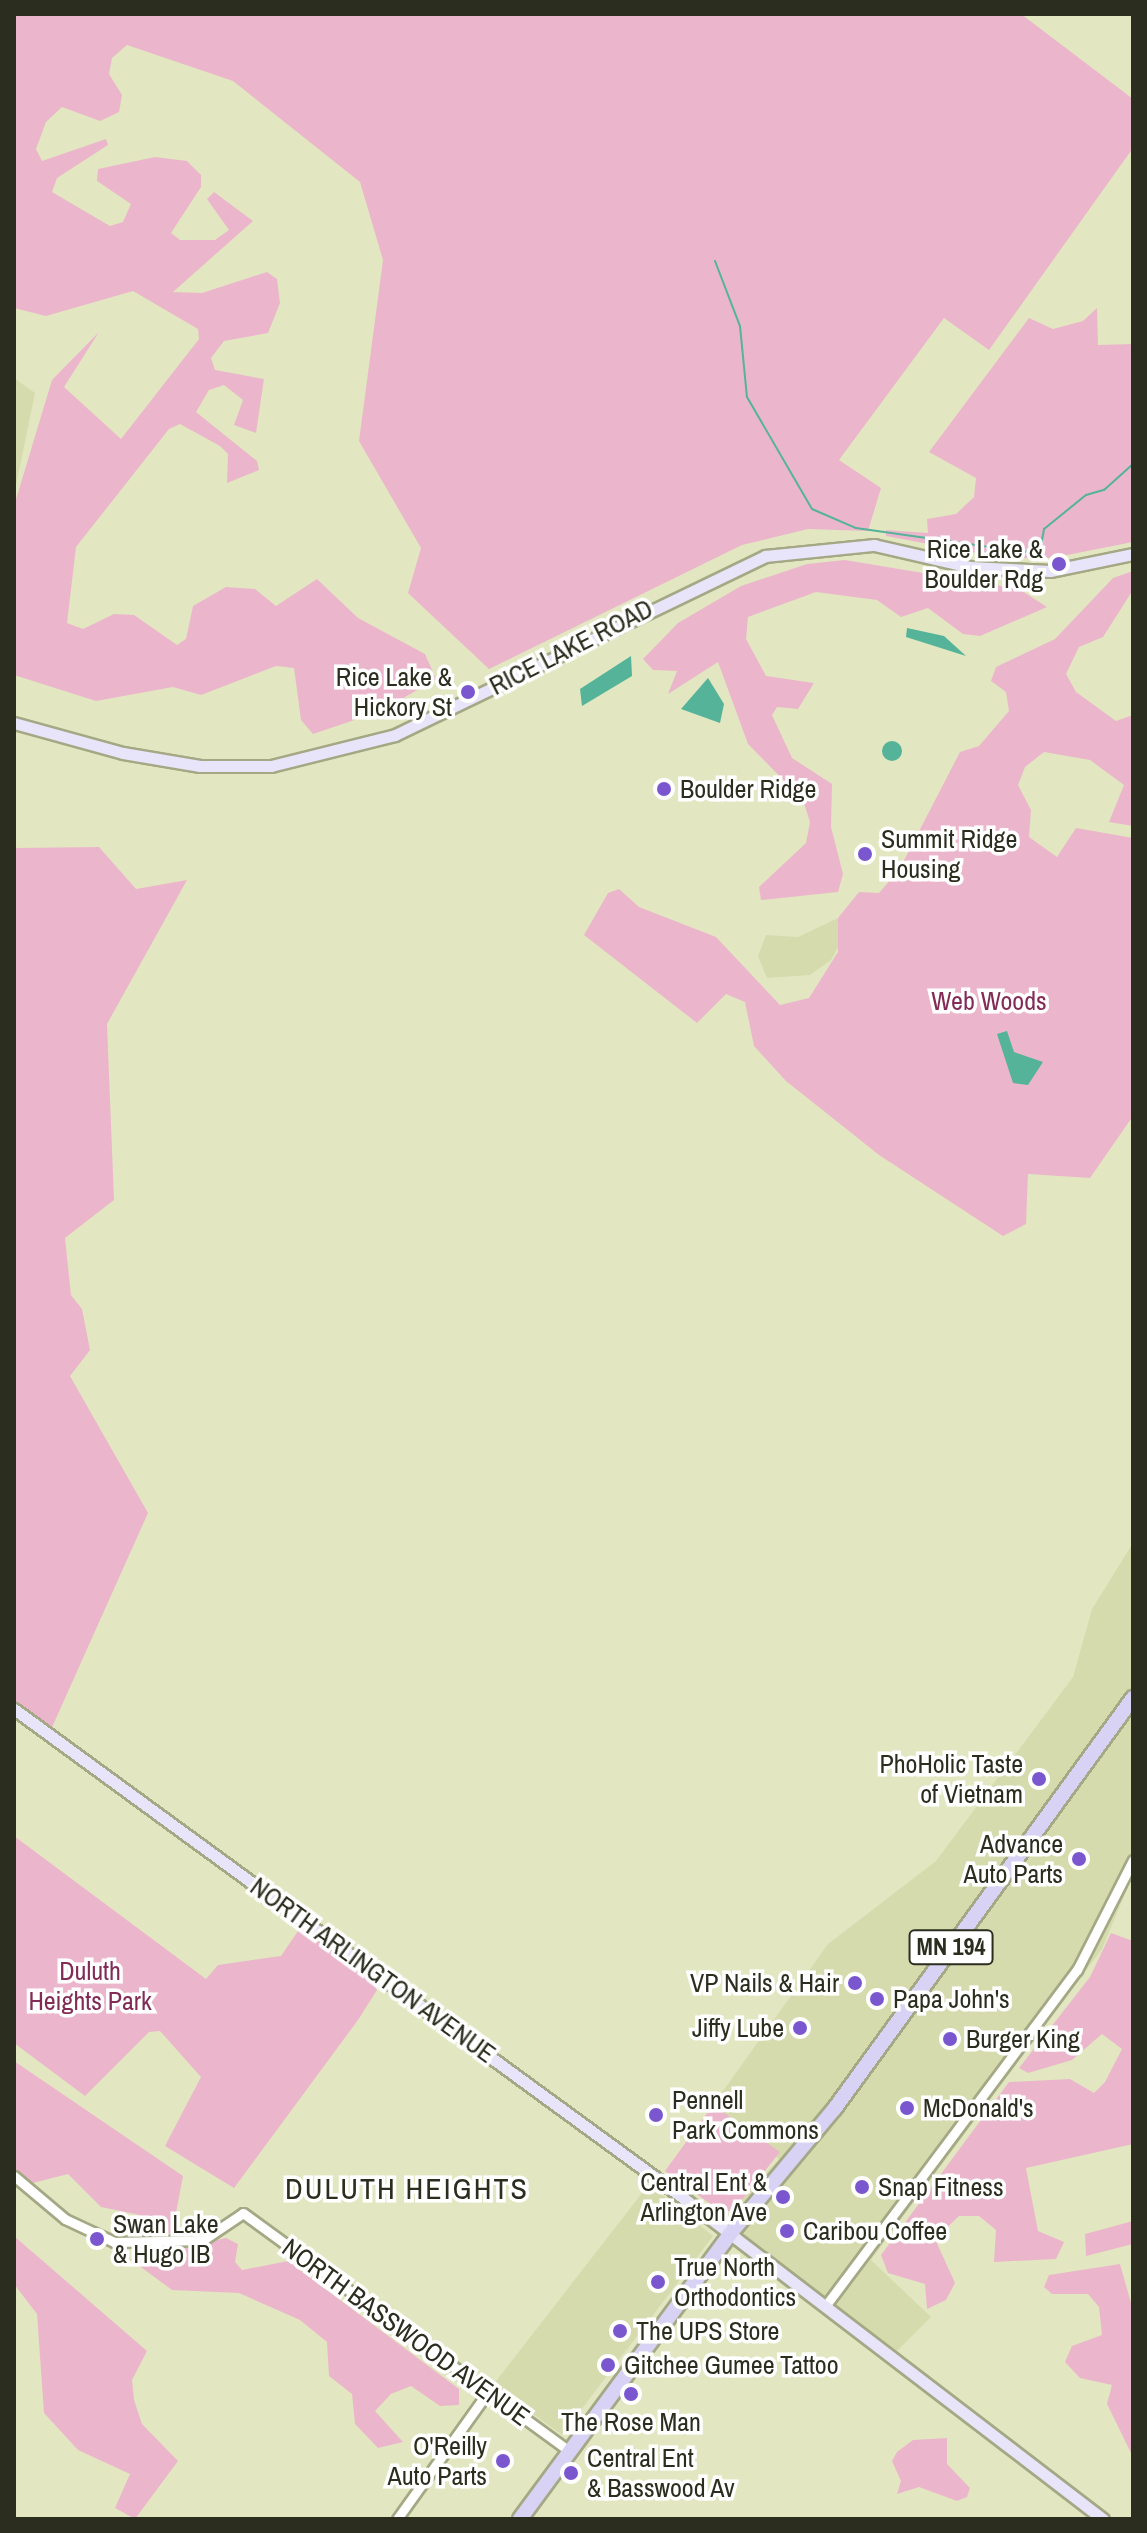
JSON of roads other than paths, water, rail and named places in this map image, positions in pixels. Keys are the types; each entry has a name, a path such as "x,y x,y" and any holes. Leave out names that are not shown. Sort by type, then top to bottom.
{"highway":[{"name":"MN 194","path":"520,2519 730,2234 825,2121 1133,1698"}],"main road":[{"name":"RICE LAKE ROAD","path":"14,723 123,753 200,766 271,766 395,735 765,556 874,545 970,567 1050,571 1133,554"},
{"name":"NORTH ARLINGTON AVENUE","path":"14,1709 826,2305 1103,2519"}],"street":[{"path":"826,2305 1077,1970 1133,1860"},
{"name":"NORTH BASSWOOD AVENUE","path":"14,2176 65,2219 114,2242 203,2240 243,2213 569,2451"},
{"path":"397,2519 488,2392"}],"water":[{"path":"907,628 944,636 966,656 906,637"},
{"path":"631,656 632,676 582,706 580,689"},
{"path":"708,678 724,704 720,723 681,709"},
{"path":"892,741 899,744 902,751 899,758 892,761 885,758 882,751 885,744"},
{"path":"1007,1031 1014,1052 1043,1062 1028,1085 1013,1083 997,1034"}],"waterway":[{"path":"715,261 740,326 747,397 812,509 856,528 1025,552 1041,545 1044,529 1086,495 1104,490 1133,464"}],"place":[{"name":"Rice Lake & Boulder Rdg","path":"1059,564"},
{"name":"Rice Lake & Hickory St","path":"468,692"},
{"name":"Boulder Ridge","path":"664,789"},
{"name":"Summit Ridge Housing","path":"865,854"},
{"name":"PhoHolic Taste of Vietnam","path":"1039,1779"},
{"name":"Advance Auto Parts","path":"1079,1859"},
{"name":"VP Nails & Hair","path":"855,1983"},
{"name":"Papa John's","path":"877,1999"},
{"name":"Jiffy Lube","path":"800,2028"},
{"name":"Burger King","path":"950,2039"},
{"name":"McDonald's","path":"907,2108"},
{"name":"Pennell Park Commons","path":"656,2115"},
{"name":"Snap Fitness","path":"862,2187"},
{"name":"Central Ent & Arlington Ave","path":"783,2197"},
{"name":"Caribou Coffee","path":"787,2231"},
{"name":"Swan Lake & Hugo IB","path":"97,2239"},
{"name":"True North Orthodontics","path":"658,2282"},
{"name":"The UPS Store","path":"620,2331"},
{"name":"Gitchee Gumee Tattoo","path":"608,2365"},
{"name":"The Rose Man","path":"631,2394"},
{"name":"O'Reilly Auto Parts","path":"503,2461"},
{"name":"Central Ent & Basswood Av","path":"571,2473"}],"district":[{"name":"DULUTH HEIGHTS","path":"407,2188"}],"park label":[{"name":"Web Woods","path":"989,1001"},
{"name":"Duluth Heights Park","path":"90,1986"}]}
